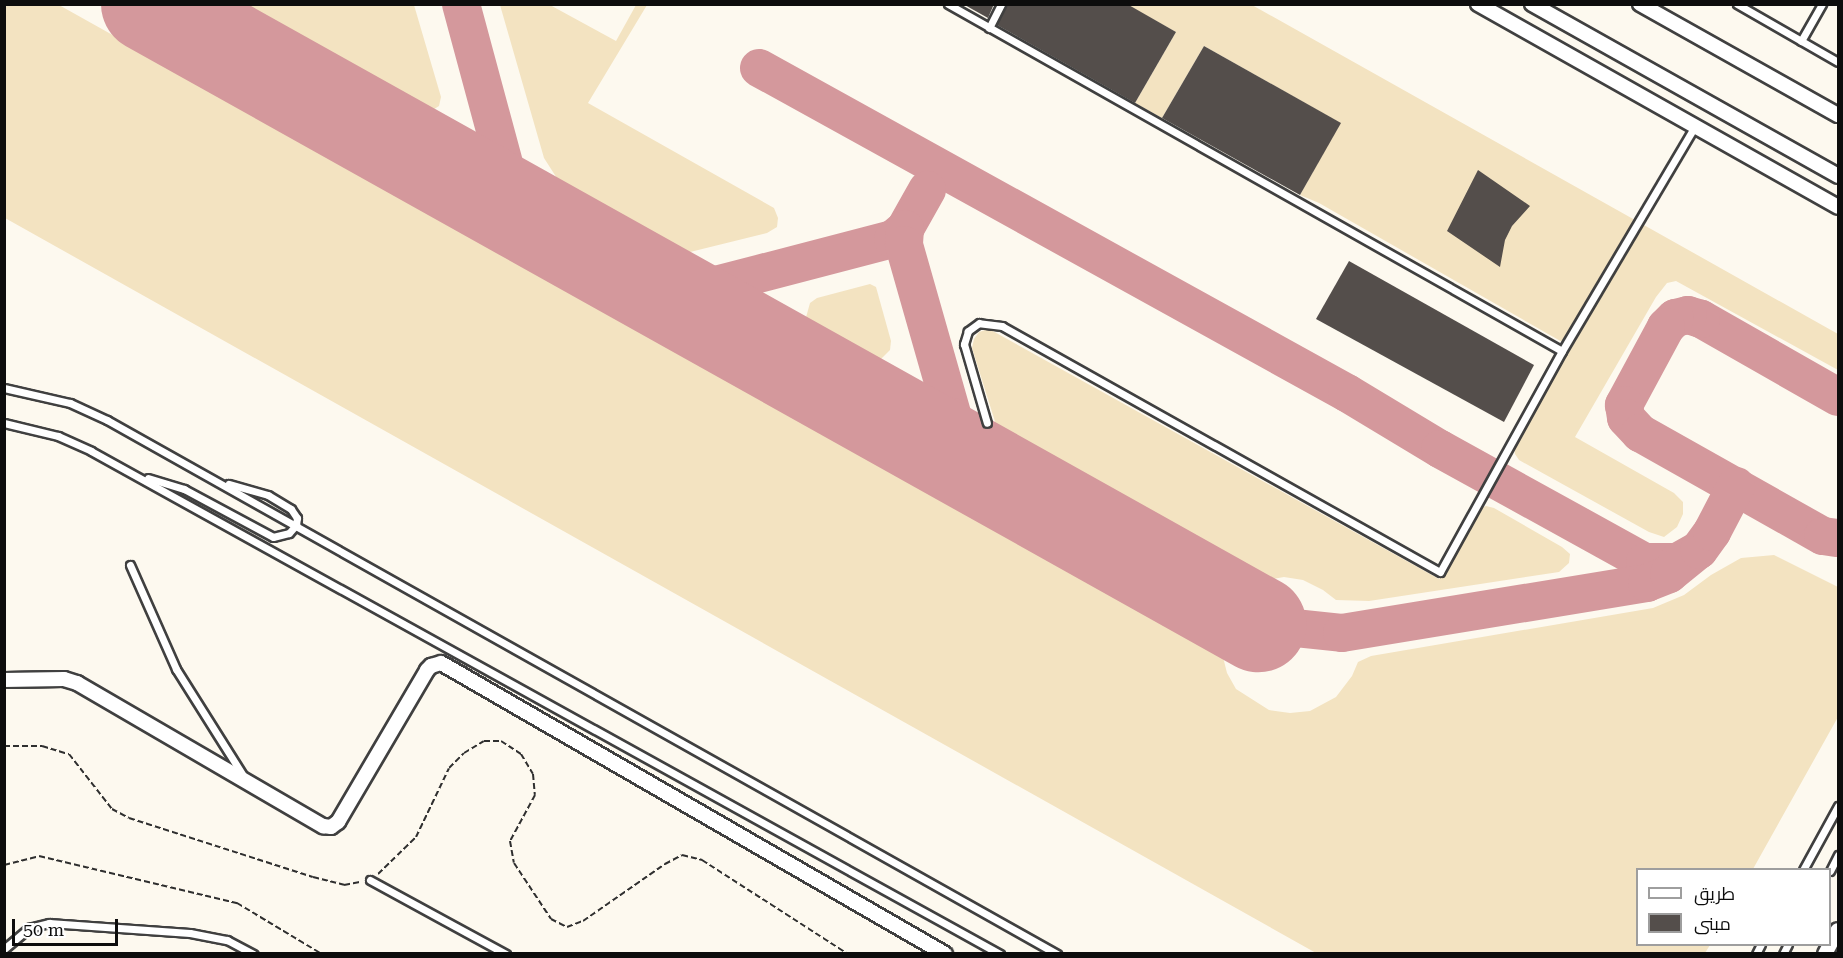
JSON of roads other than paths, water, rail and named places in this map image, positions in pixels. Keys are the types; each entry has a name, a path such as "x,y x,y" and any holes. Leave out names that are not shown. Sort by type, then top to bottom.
{"street":[{"path":"1478,4 1839,207"},
{"path":"1532,4 1839,176"},
{"path":"1640,4 1839,115"},
{"path":"4,680 64,680 77,683 323,826 335,825 427,670 430,666 441,663 945,954"},
{"path":"1831,944 1839,930"}],"lane":[{"path":"948,4 1562,351"},
{"path":"989,28 1001,4"},
{"path":"1737,4 1839,62"},
{"path":"1801,41 1822,4"},
{"path":"987,423 964,344 968,331 979,323 1002,326 1440,572 1562,351 1695,126"},
{"path":"4,388 70,403 107,420 1057,954"},
{"path":"4,423 58,436 134,474 1000,954"},
{"path":"134,474 184,489 273,537 289,533 296,525 297,518 291,509 268,495 214,479"},
{"path":"130,565 176,669 247,782"},
{"path":"1804,868 1839,806"},
{"path":"1831,869 1839,855"},
{"path":"370,880 506,954"},
{"path":"4,949 29,928 49,923 190,933 227,940 253,954"}]}
